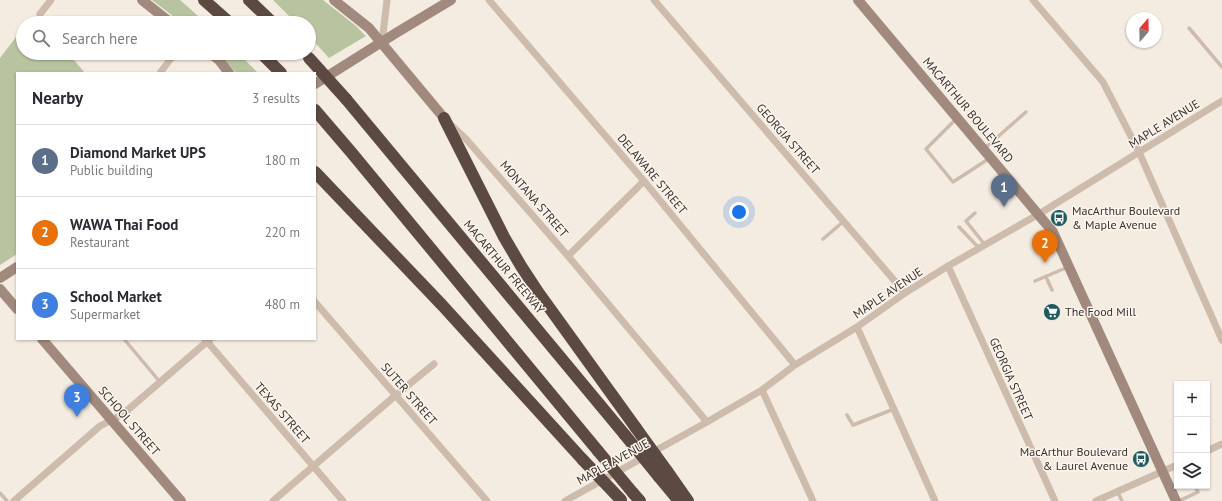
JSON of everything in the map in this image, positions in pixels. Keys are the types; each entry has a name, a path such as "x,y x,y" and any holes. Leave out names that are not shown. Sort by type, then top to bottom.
{"highway":[{"path":"204,0 222,16"},
{"path":"249,0 266,16"},
{"path":"268,60 279,72"},
{"name":"MACARTHUR FREEWAY","path":"310,60 346,99 625,435 663,474 679,501"},
{"path":"318,113 637,497"},
{"path":"444,118 504,237 521,266 636,428 663,474 688,501"},
{"path":"316,173 442,305 622,501"}],"street":[{"path":"40,14 51,0"},
{"path":"142,0 163,16"},
{"name":"MONTANA STREET","path":"334,0 369,28 382,42 444,118 466,139 568,256 707,422"},
{"path":"382,42 387,0"},
{"path":"316,83 451,0"},
{"name":"DELAWARE STREET","path":"489,0 644,181 795,366"},
{"name":"GEORGIA STREET","path":"654,0 905,293"},
{"name":"MACARTHUR BOULEVARD","path":"858,0 1054,232 1162,472 1177,501"},
{"path":"1033,0 1103,82 1139,152 1222,340"},
{"path":"161,72 170,60"},
{"path":"219,60 228,72"},
{"name":"MAPLE AVENUE","path":"565,501 574,498 762,390 795,366 857,327 905,293 948,266 1039,214 1222,101"},
{"path":"568,256 644,181"},
{"name":"GEORGIA STREET","path":"948,266 1055,501"},
{"path":"0,278 16,268"},
{"path":"0,289 16,308"},
{"name":"SUTER STREET","path":"316,303 487,501"},
{"path":"857,327 935,501"},
{"name":"SCHOOL STREET","path":"43,340 181,501"},
{"path":"14,501 100,426 123,414 207,340"},
{"name":"TEXAS STREET","path":"207,340 343,501"},
{"path":"273,501 434,364"},
{"path":"762,390 813,501"},
{"path":"1210,450 1222,444"},
{"path":"1096,501 1174,466"}],"lane":[{"path":"1189,28 1222,67"},
{"path":"958,118 926,149 953,182 988,153 1026,112"},
{"path":"975,213 966,221 982,247"},
{"path":"823,239 844,221"},
{"path":"959,227 982,247"},
{"path":"1035,281 1069,267"},
{"path":"1046,277 1052,290"},
{"path":"125,340 160,382"},
{"path":"847,415 853,425 894,409"},
{"path":"1177,501 1198,492 1196,489"},
{"path":"1118,491 1122,501"},
{"path":"0,493 7,501"}],"green space":[{"path":"152,0 180,0 198,16 173,16"},
{"path":"273,0 323,0 356,26 366,36 329,58 316,44 316,16 289,16"},
{"path":"16,37 16,60 74,60 84,72 16,72 16,255 0,265 0,58"},
{"path":"225,60 245,60 257,72 235,72"}],"place":[{"name":"Diamond Market UPS","path":"1004,207"},
{"name":"MacArthur Boulevard & Maple Avenue","path":"1059,218"},
{"name":"WAWA Thai Food","path":"1045,263"},
{"name":"The Food Mill","path":"1052,312"},
{"name":"School Market","path":"77,417"},
{"name":"MacArthur Boulevard & Laurel Avenue","path":"1141,459"}]}
